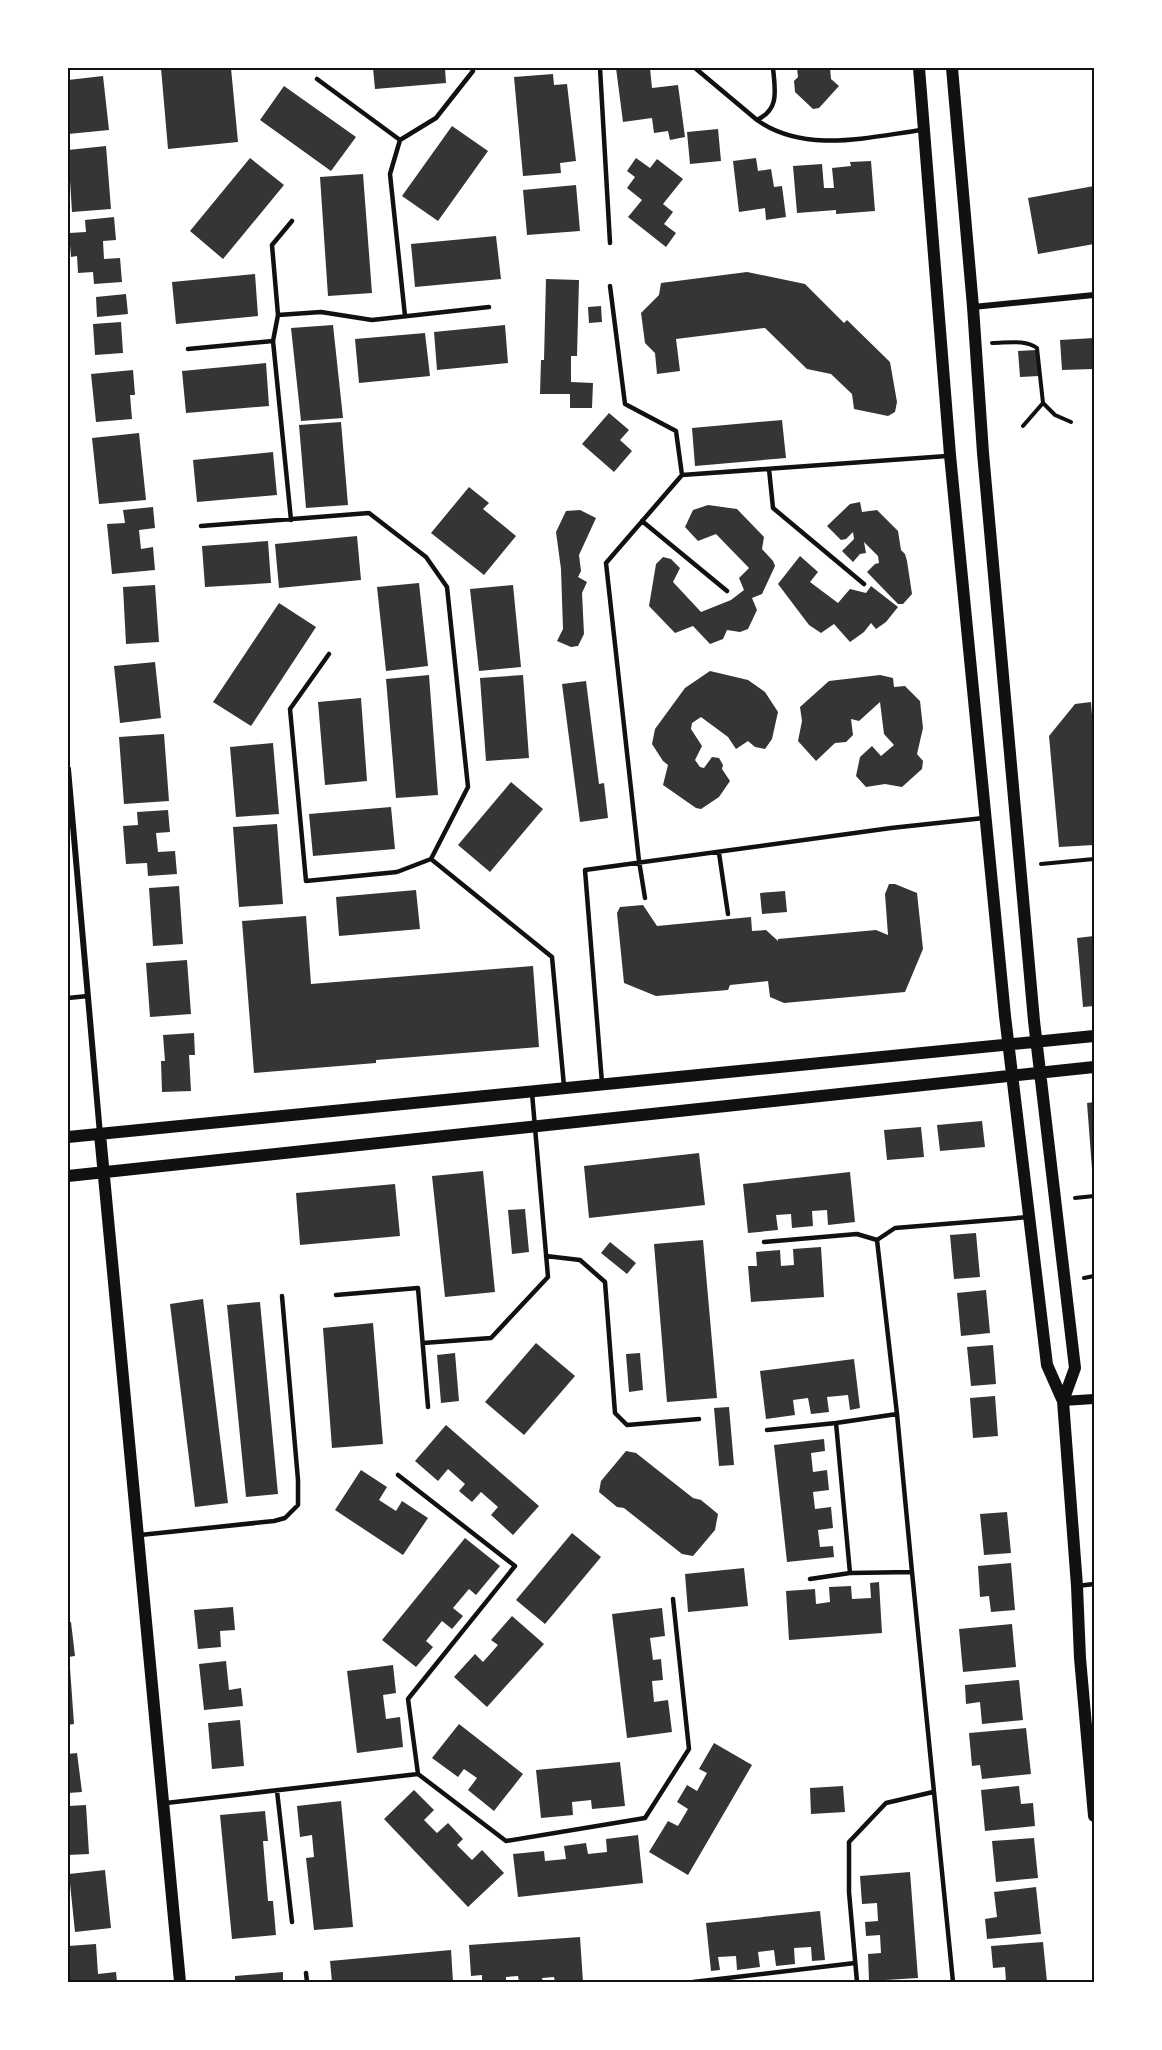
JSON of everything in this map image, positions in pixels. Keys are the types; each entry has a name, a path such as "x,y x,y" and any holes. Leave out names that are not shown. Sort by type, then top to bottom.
{"main road":[{"path":"919,68 950,455 1008,1043 1047,1365 1063,1401 1080,1658 1095,1816"},
{"path":"952,68 983,453 1039,1073 1075,1368 1063,1401"},
{"path":"68,1137 1095,1036"},
{"path":"68,1176 1095,1067"},
{"path":"100,1134 180,1983"}],"street":[{"path":"973,307 1095,295"},
{"path":"68,768 100,1134"},
{"path":"1063,1401 1095,1399"}],"lane":[{"path":"405,316 390,174 400,140 436,118 473,71 472,68"},
{"path":"600,68 610,243"},
{"path":"695,68 757,120 786,135 819,140 841,140 925,129"},
{"path":"757,120 774,105 776,98 773,68"},
{"path":"317,79 400,140"},
{"path":"291,520 273,340 278,315 272,245 292,221"},
{"path":"610,286 626,404 676,431 682,475"},
{"path":"278,315 321,312 372,320 489,307"},
{"path":"188,349 273,340"},
{"path":"645,898 606,563 682,475 950,455"},
{"path":"769,469 773,507 864,584"},
{"path":"201,526 369,513 426,556 447,588 468,787 431,859 398,872 306,881 290,709 329,654"},
{"path":"642,521 727,591"},
{"path":"602,1085 585,870 891,828 987,818"},
{"path":"719,853 728,914"},
{"path":"431,859 552,957 565,1088"},
{"path":"68,998 88,996"},
{"path":"423,1343 491,1338 548,1276 532,1092"},
{"path":"877,1240 895,1228 1029,1217"},
{"path":"764,1242 857,1234 877,1240"},
{"path":"877,1240 897,1414 953,1983"},
{"path":"546,1256 580,1260 605,1282 615,1413 627,1425 699,1419"},
{"path":"336,1295 418,1288 428,1407"},
{"path":"138,1535 274,1521 285,1518 298,1505 298,1480 282,1296"},
{"path":"766,1430 897,1414"},
{"path":"836,1423 850,1573"},
{"path":"398,1474 515,1566 408,1699 418,1774"},
{"path":"810,1579 850,1573 912,1572"},
{"path":"1077,1586 1095,1584"},
{"path":"163,1803 418,1774 506,1840 645,1818 689,1749 673,1599"},
{"path":"277,1791 292,1922"},
{"path":"857,1983 849,1892 849,1842 886,1803 933,1792"},
{"path":"693,1983 855,1963"},
{"path":"306,1972 307,1983"}],"path":[{"path":"992,343 1022,342 1037,348 1043,403 1055,415 1071,423"},
{"path":"1023,426 1043,403"},
{"path":"1041,864 1095,859"},
{"path":"1075,1198 1095,1196"},
{"path":"1084,1278 1095,1276"}],"building":[{"path":"161,68 231,68 238,142 168,149"},
{"path":"373,68 445,68 446,83 375,89"},
{"path":"616,68 650,68 652,88 678,85 685,137 670,140 668,131 654,133 652,118 623,122"},
{"path":"797,68 830,68 831,79 839,86 819,108 813,109 795,92 794,81 798,77"},
{"path":"553,74 554,85 567,84 576,161 560,163 561,173 523,176 514,77"},
{"path":"103,76 109,130 68,134 68,80"},
{"path":"284,86 356,137 331,171 260,120"},
{"path":"452,126 488,151 438,221 402,196"},
{"path":"718,129 721,161 690,164 687,132"},
{"path":"106,146 111,209 72,212 68,150"},
{"path":"250,158 284,185 223,259 190,231"},
{"path":"636,158 650,168 657,159 683,179 663,204 673,212 664,224 676,233 666,247 628,217 642,200 627,188 635,177 627,171"},
{"path":"756,158 758,171 771,169 774,187 782,186 786,217 766,220 765,208 739,212 733,161"},
{"path":"871,161 875,211 836,214 836,210 797,213 793,166 822,164 824,188 834,188 832,168 851,166 850,162"},
{"path":"363,174 372,293 328,296 320,177"},
{"path":"576,185 580,231 527,235 523,190"},
{"path":"1094,186 1094,244 1038,254 1028,198"},
{"path":"114,217 116,240 103,241 104,259 120,258 122,282 94,284 93,272 78,273 77,256 71,257 69,233 86,232 85,220"},
{"path":"496,236 501,279 415,287 411,244"},
{"path":"747,272 805,284 844,323 847,320 890,362 897,402 895,412 888,416 854,409 852,394 831,374 807,369 765,328 676,339 680,371 657,374 655,353 645,343 641,313 659,295 661,283"},
{"path":"255,274 258,316 176,324 172,282"},
{"path":"546,279 579,280 577,356 571,356 571,382 593,383 592,408 570,408 570,394 540,394 541,360 544,360"},
{"path":"126,294 128,314 97,317 96,297"},
{"path":"601,306 602,322 589,323 588,307"},
{"path":"121,322 123,353 95,355 93,324"},
{"path":"333,325 343,418 301,421 291,328"},
{"path":"505,325 508,363 437,370 434,332"},
{"path":"425,333 430,376 359,383 355,339"},
{"path":"1094,338 1094,369 1062,370 1060,340"},
{"path":"1036,350 1039,376 1020,377 1018,351"},
{"path":"266,363 269,406 186,413 182,371"},
{"path":"133,370 135,395 130,395 132,419 96,422 91,374"},
{"path":"609,413 629,430 620,440 632,451 614,472 582,444"},
{"path":"782,420 786,458 695,466 692,428"},
{"path":"341,422 348,505 306,508 299,425"},
{"path":"139,433 146,500 99,504 92,438"},
{"path":"273,452 277,495 197,502 193,460"},
{"path":"469,487 489,503 483,509 516,536 484,575 431,533"},
{"path":"860,502 862,512 877,510 898,531 901,550 907,561 912,594 903,604 898,604 867,572 879,563 878,556 864,542 866,553 860,554 853,562 842,551 854,539 853,532 846,539 841,540 827,526 850,504"},
{"path":"708,505 737,509 764,537 762,549 775,566 762,594 752,598 757,610 748,629 740,632 727,630 723,639 710,644 693,626 675,633 649,606 656,564 663,557 671,559 680,568 673,582 701,612 731,600 744,590 739,578 749,568 716,534 698,541 685,527 693,510"},
{"path":"153,507 155,528 139,530 141,549 153,547 155,570 112,574 107,524 125,523 123,510"},
{"path":"580,510 596,518 579,555 581,571 578,577 587,582 582,593 584,634 578,646 571,647 557,641 563,629 561,569 556,532 566,511"},
{"path":"357,536 361,580 279,588 275,544"},
{"path":"268,541 271,583 205,587 202,546"},
{"path":"800,556 818,572 810,582 838,603 850,589 866,593 871,586 898,607 886,622 876,629 871,623 864,632 850,642 834,624 821,633 809,625 778,584"},
{"path":"419,583 428,666 386,671 377,587"},
{"path":"155,585 159,642 126,644 123,587"},
{"path":"513,585 521,667 479,671 470,589"},
{"path":"279,603 316,627 251,726 213,702"},
{"path":"155,662 161,718 120,723 114,666"},
{"path":"710,671 748,680 765,692 778,712 772,739 765,749 755,747 748,741 736,749 728,737 701,717 692,723 691,729 702,746 695,760 700,767 704,768 712,757 719,758 723,765 722,769 730,781 719,797 701,809 696,808 663,785 668,765 652,744 655,729 685,688"},
{"path":"429,675 438,795 396,798 386,679"},
{"path":"523,675 529,758 486,761 480,678"},
{"path":"880,675 893,678 894,687 905,686 920,701 923,728 917,754 923,761 922,769 902,787 885,784 866,787 856,776 860,757 872,746 881,756 894,745 884,734 880,702 859,721 851,719 853,735 846,742 835,743 816,761 798,741 802,721 800,707 829,681"},
{"path":"586,681 599,784 604,783 608,818 580,822 562,684"},
{"path":"361,698 367,781 325,785 318,702"},
{"path":"1091,702 1094,741 1094,845 1059,847 1049,736 1075,704"},
{"path":"164,734 169,801 124,804 119,737"},
{"path":"273,743 279,814 236,817 230,747"},
{"path":"511,782 543,809 490,872 458,845"},
{"path":"391,807 395,849 313,856 309,814"},
{"path":"168,810 170,832 156,833 158,852 175,851 177,874 148,876 147,863 126,864 123,826 138,825 137,812"},
{"path":"277,824 283,904 239,907 233,827"},
{"path":"889,884 895,884 917,893 923,949 905,992 784,1003 770,997 768,981 730,985 728,990 656,996 624,983 617,913 620,907 643,905 657,926 751,917 752,931 766,930 778,941 778,939 876,930 888,935 885,894"},
{"path":"179,886 183,944 153,946 149,888"},
{"path":"416,890 420,929 339,936 336,897"},
{"path":"785,891 787,912 762,914 760,893"},
{"path":"306,916 311,984 533,966 539,1047 376,1060 376,1063 254,1073 242,921"},
{"path":"1094,936 1094,1006 1083,1007 1077,938"},
{"path":"187,960 191,1014 150,1017 146,963"},
{"path":"194,1033 195,1055 189,1055 191,1091 162,1092 161,1061 165,1061 163,1035"},
{"path":"1094,1102 1094,1182 1093,1182 1087,1103"},
{"path":"982,1121 985,1147 940,1151 937,1125"},
{"path":"921,1127 924,1157 887,1160 884,1130"},
{"path":"699,1153 705,1205 589,1218 584,1166"},
{"path":"483,1171 495,1292 445,1297 432,1176"},
{"path":"850,1172 855,1222 828,1225 827,1210 812,1211 813,1226 792,1228 791,1214 776,1215 778,1230 748,1233 743,1184"},
{"path":"395,1184 400,1236 300,1245 296,1193"},
{"path":"525,1209 529,1252 512,1254 508,1210"},
{"path":"976,1233 980,1277 954,1279 950,1235"},
{"path":"703,1240 717,1398 667,1402 654,1244"},
{"path":"610,1242 636,1263 627,1274 601,1253"},
{"path":"821,1247 824,1297 751,1302 748,1266 757,1266 756,1252 780,1250 781,1266 794,1265 793,1249"},
{"path":"986,1290 990,1333 961,1336 957,1293"},
{"path":"203,1299 228,1503 195,1507 170,1304"},
{"path":"260,1302 278,1494 246,1497 227,1305"},
{"path":"373,1323 383,1444 332,1448 323,1328"},
{"path":"536,1343 575,1376 524,1435 485,1402"},
{"path":"993,1345 996,1384 971,1386 967,1347"},
{"path":"455,1353 459,1401 441,1403 437,1355"},
{"path":"640,1353 643,1390 629,1392 626,1354"},
{"path":"854,1359 860,1408 850,1410 848,1395 827,1397 829,1412 811,1414 808,1398 793,1400 795,1415 766,1419 760,1371"},
{"path":"995,1396 998,1436 973,1438 970,1398"},
{"path":"729,1407 734,1465 719,1466 714,1408"},
{"path":"446,1425 539,1506 513,1535 491,1515 498,1507 481,1492 472,1502 459,1491 465,1484 448,1469 438,1481 415,1461"},
{"path":"824,1439 825,1451 811,1453 813,1472 827,1470 829,1490 813,1492 815,1509 831,1507 833,1528 818,1530 820,1547 833,1546 834,1557 787,1562 774,1445"},
{"path":"626,1451 636,1453 693,1498 701,1500 718,1514 715,1530 693,1556 682,1554 624,1508 617,1507 599,1492 601,1481"},
{"path":"361,1470 387,1487 379,1500 396,1511 402,1501 428,1518 403,1555 335,1510"},
{"path":"1007,1512 1011,1553 984,1555 980,1514"},
{"path":"572,1533 601,1557 545,1624 516,1600"},
{"path":"465,1538 500,1566 476,1595 469,1589 453,1608 463,1616 452,1629 442,1621 426,1641 433,1647 416,1667 382,1640"},
{"path":"1011,1563 1015,1610 991,1612 989,1596 980,1597 978,1566"},
{"path":"744,1568 748,1606 688,1612 685,1574"},
{"path":"879,1582 882,1633 789,1640 786,1591 815,1589 816,1604 830,1602 829,1587 851,1586 852,1599 871,1598 870,1583"},
{"path":"233,1607 235,1630 220,1631 221,1647 198,1649 194,1610"},
{"path":"662,1608 665,1636 650,1638 653,1660 661,1659 663,1680 652,1681 654,1702 668,1700 672,1732 627,1738 612,1614"},
{"path":"512,1616 544,1644 487,1707 454,1677 475,1654 483,1662 498,1645 491,1640"},
{"path":"68,1622 71,1622 75,1656 68,1657"},
{"path":"1012,1624 1016,1667 963,1672 959,1629"},
{"path":"226,1661 229,1690 241,1688 243,1706 204,1710 199,1664"},
{"path":"393,1665 396,1693 383,1695 386,1719 400,1717 403,1747 357,1753 347,1671"},
{"path":"68,1668 70,1668 74,1724 68,1725"},
{"path":"1019,1680 1023,1720 982,1724 980,1702 966,1704 965,1685"},
{"path":"240,1720 244,1766 212,1769 208,1723"},
{"path":"459,1724 523,1774 494,1811 468,1790 477,1778 464,1769 458,1777 432,1758"},
{"path":"1026,1728 1031,1774 982,1779 980,1765 972,1766 969,1733"},
{"path":"714,1743 752,1765 688,1875 649,1852 668,1821 678,1826 688,1809 677,1802 687,1785 697,1791 707,1773 699,1769"},
{"path":"77,1753 82,1792 68,1793 68,1754"},
{"path":"620,1762 625,1806 592,1809 591,1800 572,1802 573,1815 541,1818 536,1770"},
{"path":"843,1786 845,1812 811,1814 810,1788"},
{"path":"1019,1786 1021,1804 1033,1803 1035,1826 985,1831 981,1790"},
{"path":"414,1790 434,1810 424,1820 437,1833 448,1823 463,1839 457,1845 472,1860 482,1850 504,1873 468,1907 384,1819"},
{"path":"341,1801 353,1927 314,1930 306,1858 314,1857 312,1835 300,1837 297,1806"},
{"path":"86,1805 89,1854 68,1855 68,1806"},
{"path":"265,1811 268,1841 263,1841 268,1901 273,1901 276,1935 232,1939 220,1815"},
{"path":"638,1835 643,1883 518,1897 513,1854 544,1851 545,1861 566,1859 564,1846 586,1843 588,1854 607,1852 606,1839"},
{"path":"1034,1838 1038,1878 996,1882 992,1841"},
{"path":"105,1870 111,1928 75,1932 69,1874"},
{"path":"910,1872 918,1978 869,1981 868,1954 881,1953 880,1935 866,1936 865,1922 878,1921 877,1903 862,1904 860,1876"},
{"path":"1036,1887 1041,1934 987,1939 985,1919 997,1917 994,1892"},
{"path":"820,1911 825,1960 812,1961 811,1947 794,1948 795,1964 776,1966 774,1950 758,1952 760,1967 737,1970 736,1956 718,1957 720,1970 711,1971 706,1923"},
{"path":"580,1937 583,1982 555,1982 554,1977 542,1978 543,1982 519,1982 518,1976 506,1977 506,1982 482,1982 482,1975 471,1976 469,1945"},
{"path":"1043,1942 1047,1982 1006,1982 1005,1967 993,1968 991,1946"},
{"path":"96,1944 98,1974 116,1972 117,1982 68,1982 68,1946"},
{"path":"451,1950 453,1982 332,1982 330,1961"},
{"path":"283,1972 283,1982 235,1982 235,1976"}]}
